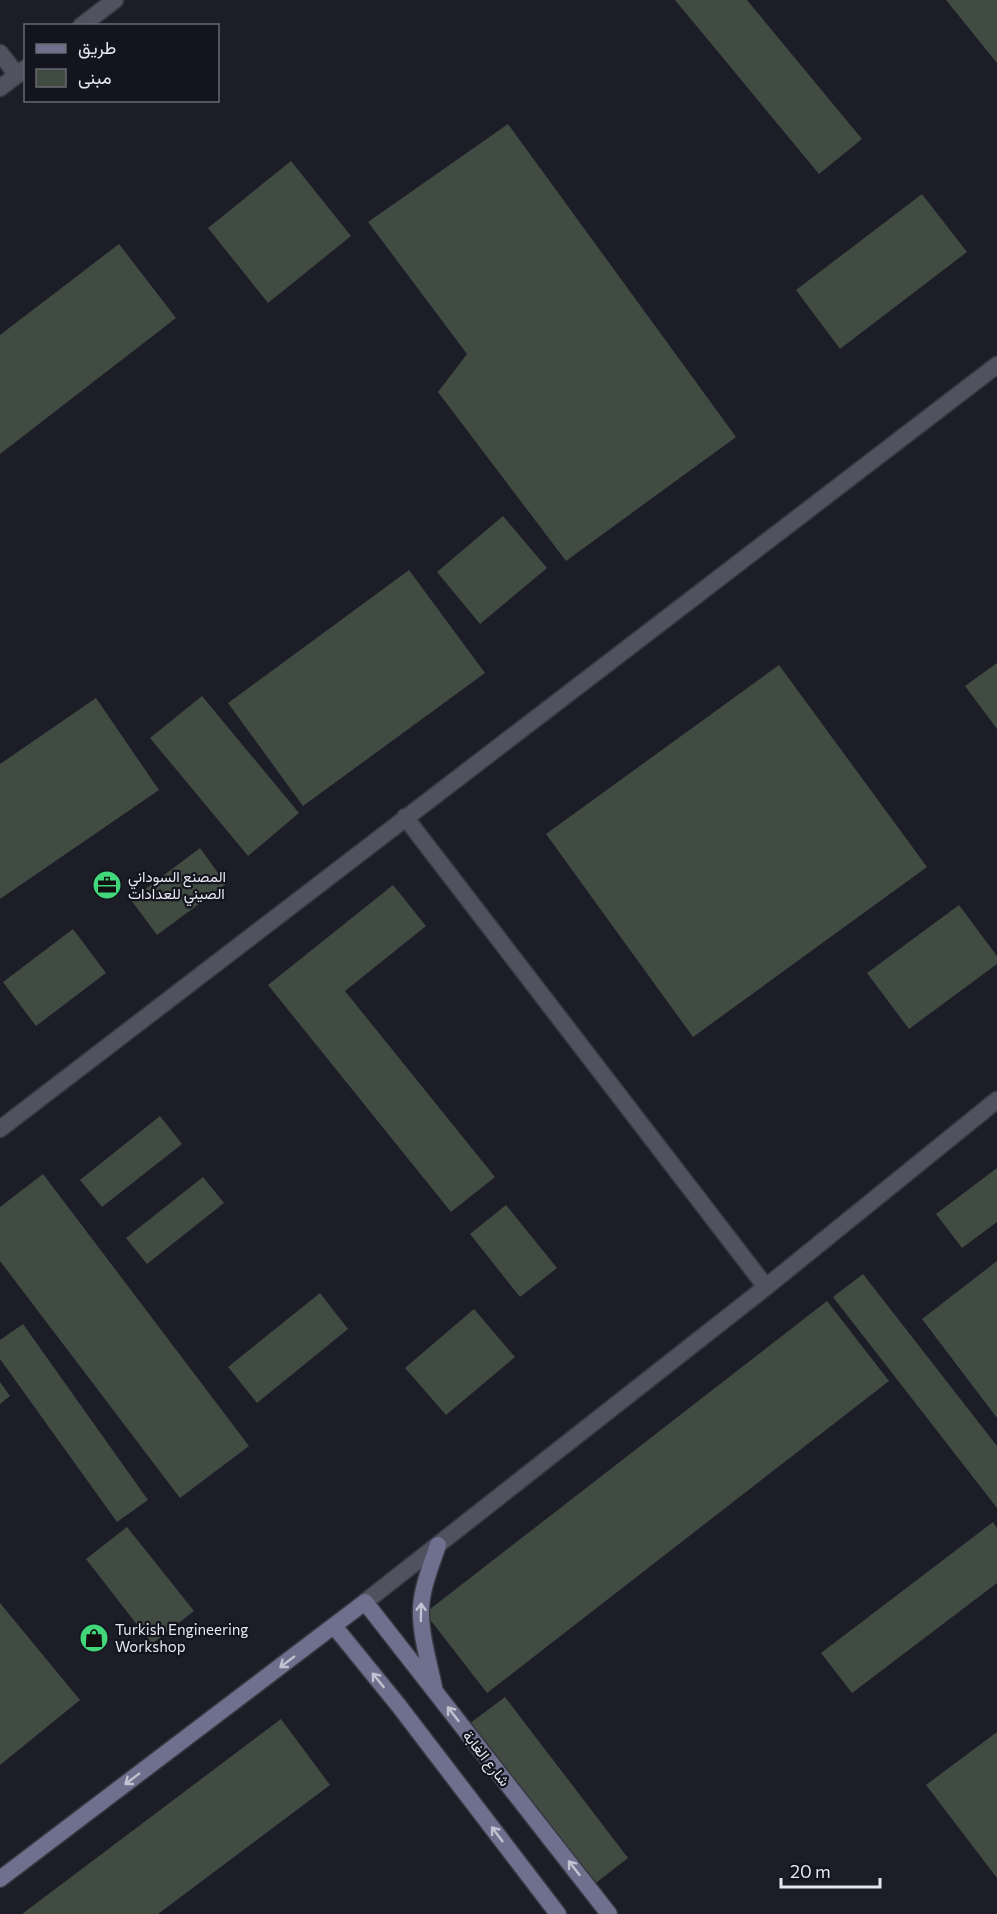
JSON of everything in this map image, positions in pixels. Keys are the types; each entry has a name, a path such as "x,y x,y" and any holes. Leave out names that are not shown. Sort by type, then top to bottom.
{"main road":[{"path":"435,1690 421,1620 424,1588 438,1545"},
{"path":"0,1879 365,1602"},
{"name":"شارع الغابة","path":"365,1602 435,1690 602,1911"},
{"path":"334,1626 399,1706 558,1914"}],"street":[{"path":"84,24 115,0"},
{"path":"0,53 21,71 0,88"},
{"path":"0,1129 997,365"},
{"path":"405,817 766,1287"},
{"path":"365,1602 766,1287 997,1100"}],"building":[{"path":"675,0 747,0 862,139 819,174"},
{"path":"946,0 997,0 997,63"},
{"path":"508,124 736,437 566,561 438,392 467,354 368,222"},
{"path":"291,161 351,236 268,303 208,228"},
{"path":"922,194 967,252 840,349 796,290"},
{"path":"119,244 176,318 0,454 0,335"},
{"path":"503,516 547,568 480,624 437,572"},
{"path":"409,570 485,673 303,806 228,703"},
{"path":"997,663 997,729 965,686"},
{"path":"779,665 927,867 693,1037 546,834"},
{"path":"202,696 299,813 248,856 150,738"},
{"path":"96,698 159,790 0,899 0,764"},
{"path":"200,848 226,884 157,935 131,900"},
{"path":"393,885 426,926 345,991 495,1177 451,1212 268,985"},
{"path":"959,905 997,956 997,964 909,1029 867,973"},
{"path":"73,929 106,973 36,1026 3,982"},
{"path":"160,1116 182,1144 102,1207 80,1180"},
{"path":"997,1168 997,1222 962,1248 936,1214"},
{"path":"43,1174 249,1446 180,1498 0,1261 0,1207"},
{"path":"203,1177 224,1203 147,1264 126,1238"},
{"path":"506,1205 557,1268 520,1297 470,1234"},
{"path":"997,1261 997,1418 922,1319"},
{"path":"863,1274 997,1446 997,1508 833,1297"},
{"path":"320,1293 348,1329 257,1403 228,1367"},
{"path":"827,1301 889,1381 487,1693 425,1613"},
{"path":"474,1309 515,1357 446,1415 405,1368"},
{"path":"23,1324 148,1500 117,1522 0,1359 0,1340"},
{"path":"0,1382 10,1396 0,1404"},
{"path":"993,1522 997,1528 997,1583 852,1693 821,1653"},
{"path":"127,1527 194,1611 152,1644 86,1559"},
{"path":"0,1603 80,1700 0,1765"},
{"path":"505,1697 628,1858 592,1886 469,1724"},
{"path":"281,1719 330,1785 158,1914 22,1914"},
{"path":"997,1732 997,1878 926,1785"}],"place":[{"name":"المصنع السوداني الصيني للعدادات","path":"107,885"},
{"name":"Turkish Engineering Workshop","path":"94,1638"}]}
